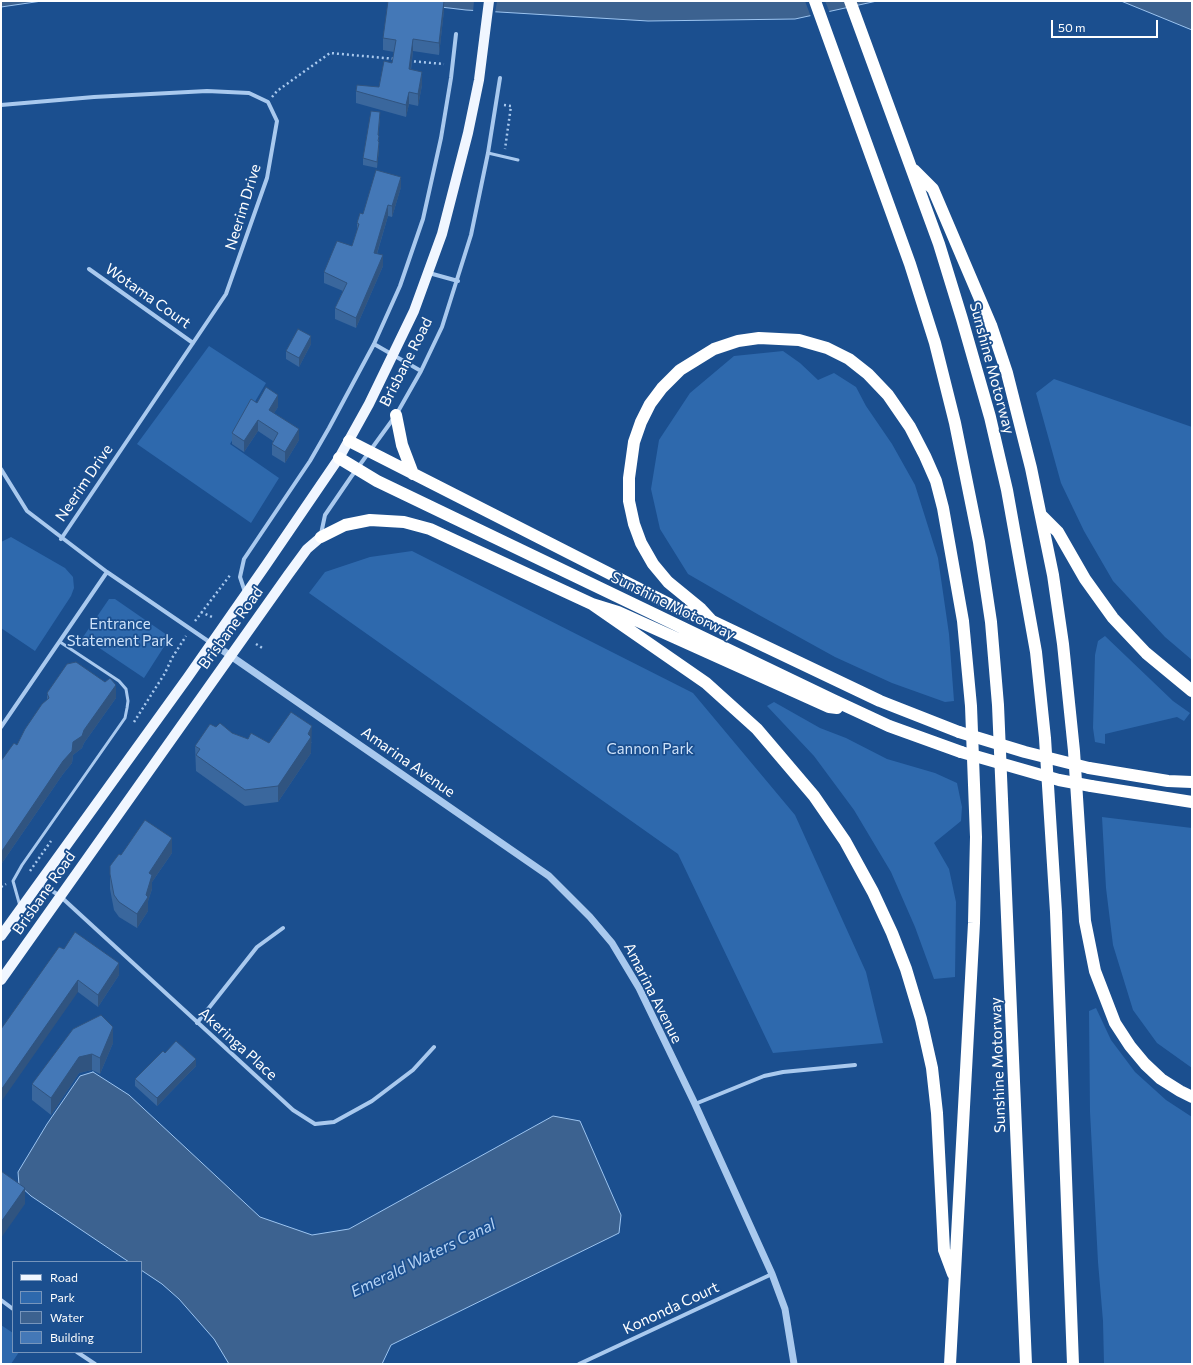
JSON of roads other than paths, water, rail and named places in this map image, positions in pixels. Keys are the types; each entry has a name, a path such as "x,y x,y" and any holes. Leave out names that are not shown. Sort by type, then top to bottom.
{"highway":[{"name":"Sunshine Motorway","path":"815,1 910,264 935,343 960,446 979,542 991,622 998,705 1026,1364"},
{"name":"Sunshine Motorway","path":"850,1 941,252 990,417 1007,490 1036,652 1047,769 1056,912 1073,1364"},
{"path":"911,166 933,189 992,325 1021,422 1042,516 1053,575 1074,751 1085,921 1094,971 1115,1023 1130,1046 1145,1064 1161,1079 1180,1092 1192,1096"},
{"path":"712,621 701,609 683,596 653,564 641,543 634,524 629,501 628,478 634,442 641,422 650,404 662,388 680,370 714,349 738,341 759,338 799,340 827,348 849,359 868,374 888,395 910,427 925,456 936,481 951,542 963,621 971,706 976,837 974,923 950,1364"},
{"path":"396,416 402,445 413,474"},
{"name":"Sunshine Motorway","path":"349,441 683,611 712,621 880,701 959,732 1025,752 1089,768 1168,781 1192,782"},
{"name":"Sunshine Motorway","path":"339,458 377,481 462,523 895,728 961,752 1059,780 1192,802"},
{"path":"1042,516 1058,532 1085,579 1113,618 1146,653 1192,691"},
{"path":"321,537 345,525 359,522 384,520 417,524 592,604 618,612 829,707 858,711"},
{"path":"592,604 706,683 757,729 814,796 845,842 873,892 906,969 921,1019 932,1068 937,1112 944,1250 954,1278"}],"main road":[{"name":"Brisbane Road","path":"1,936 212,643 339,458 394,355 429,273 450,208 468,134 489,1"},
{"name":"Brisbane Road","path":"1,980 301,557 321,537"}],"street":[{"name":"Brisbane Road","path":"246,594 240,577 244,559 310,460 374,344 400,286 423,219 441,138 456,34"},
{"name":"Brisbane Road","path":"321,537 326,515 357,469 396,416 421,371 442,327 458,281 471,235 488,153 500,78"},
{"name":"Neerim Drive","path":"1,105 94,97 207,91 249,93 268,102 277,121 267,178 226,294 61,539"},
{"name":"Wotama Court","path":"89,269 193,343"},
{"path":"429,273 458,281"},
{"path":"374,344 421,371"},
{"name":"Neerim Drive","path":"1,469 27,512 107,572 212,643"},
{"path":"1,727 107,572"},
{"name":"Amarina Avenue","path":"212,643 549,876 595,922 625,963 695,1104 772,1274 785,1309 794,1364"},
{"name":"Akeringa Place","path":"39,882 60,896 293,1110 315,1124 334,1122 372,1101 413,1070 434,1047"},
{"path":"197,1022 257,947 283,928"},
{"path":"695,1104 764,1076 776,1073 855,1065"},
{"name":"Kononda Court","path":"579,1364 772,1274"},
{"path":"1,1300 12,1307"},
{"path":"78,1353 95,1364"}],"lane":[{"path":"488,153 518,160"},
{"name":"Brisbane Road","path":"20,908 13,881 22,865 124,718 128,708 126,689 119,682 60,642"}],"water":[{"path":"1,1 42,1 1,7"},
{"path":"390,1 877,1 795,19 648,21 466,10"},
{"path":"1121,1 1192,1 1192,30"},
{"name":"Emerald Waters Canal","path":"93,1072 129,1095 260,1217 312,1235 349,1229 553,1116 580,1121 621,1215 619,1233 391,1345 382,1364 229,1364 214,1339 179,1299 162,1284 142,1271 142,1261 128,1261 31,1196 19,1185 18,1172 47,1124 80,1076"}],"park label":[{"name":"Entrance Statement Park","path":"120,632"},
{"name":"Cannon Park","path":"650,749"}]}
